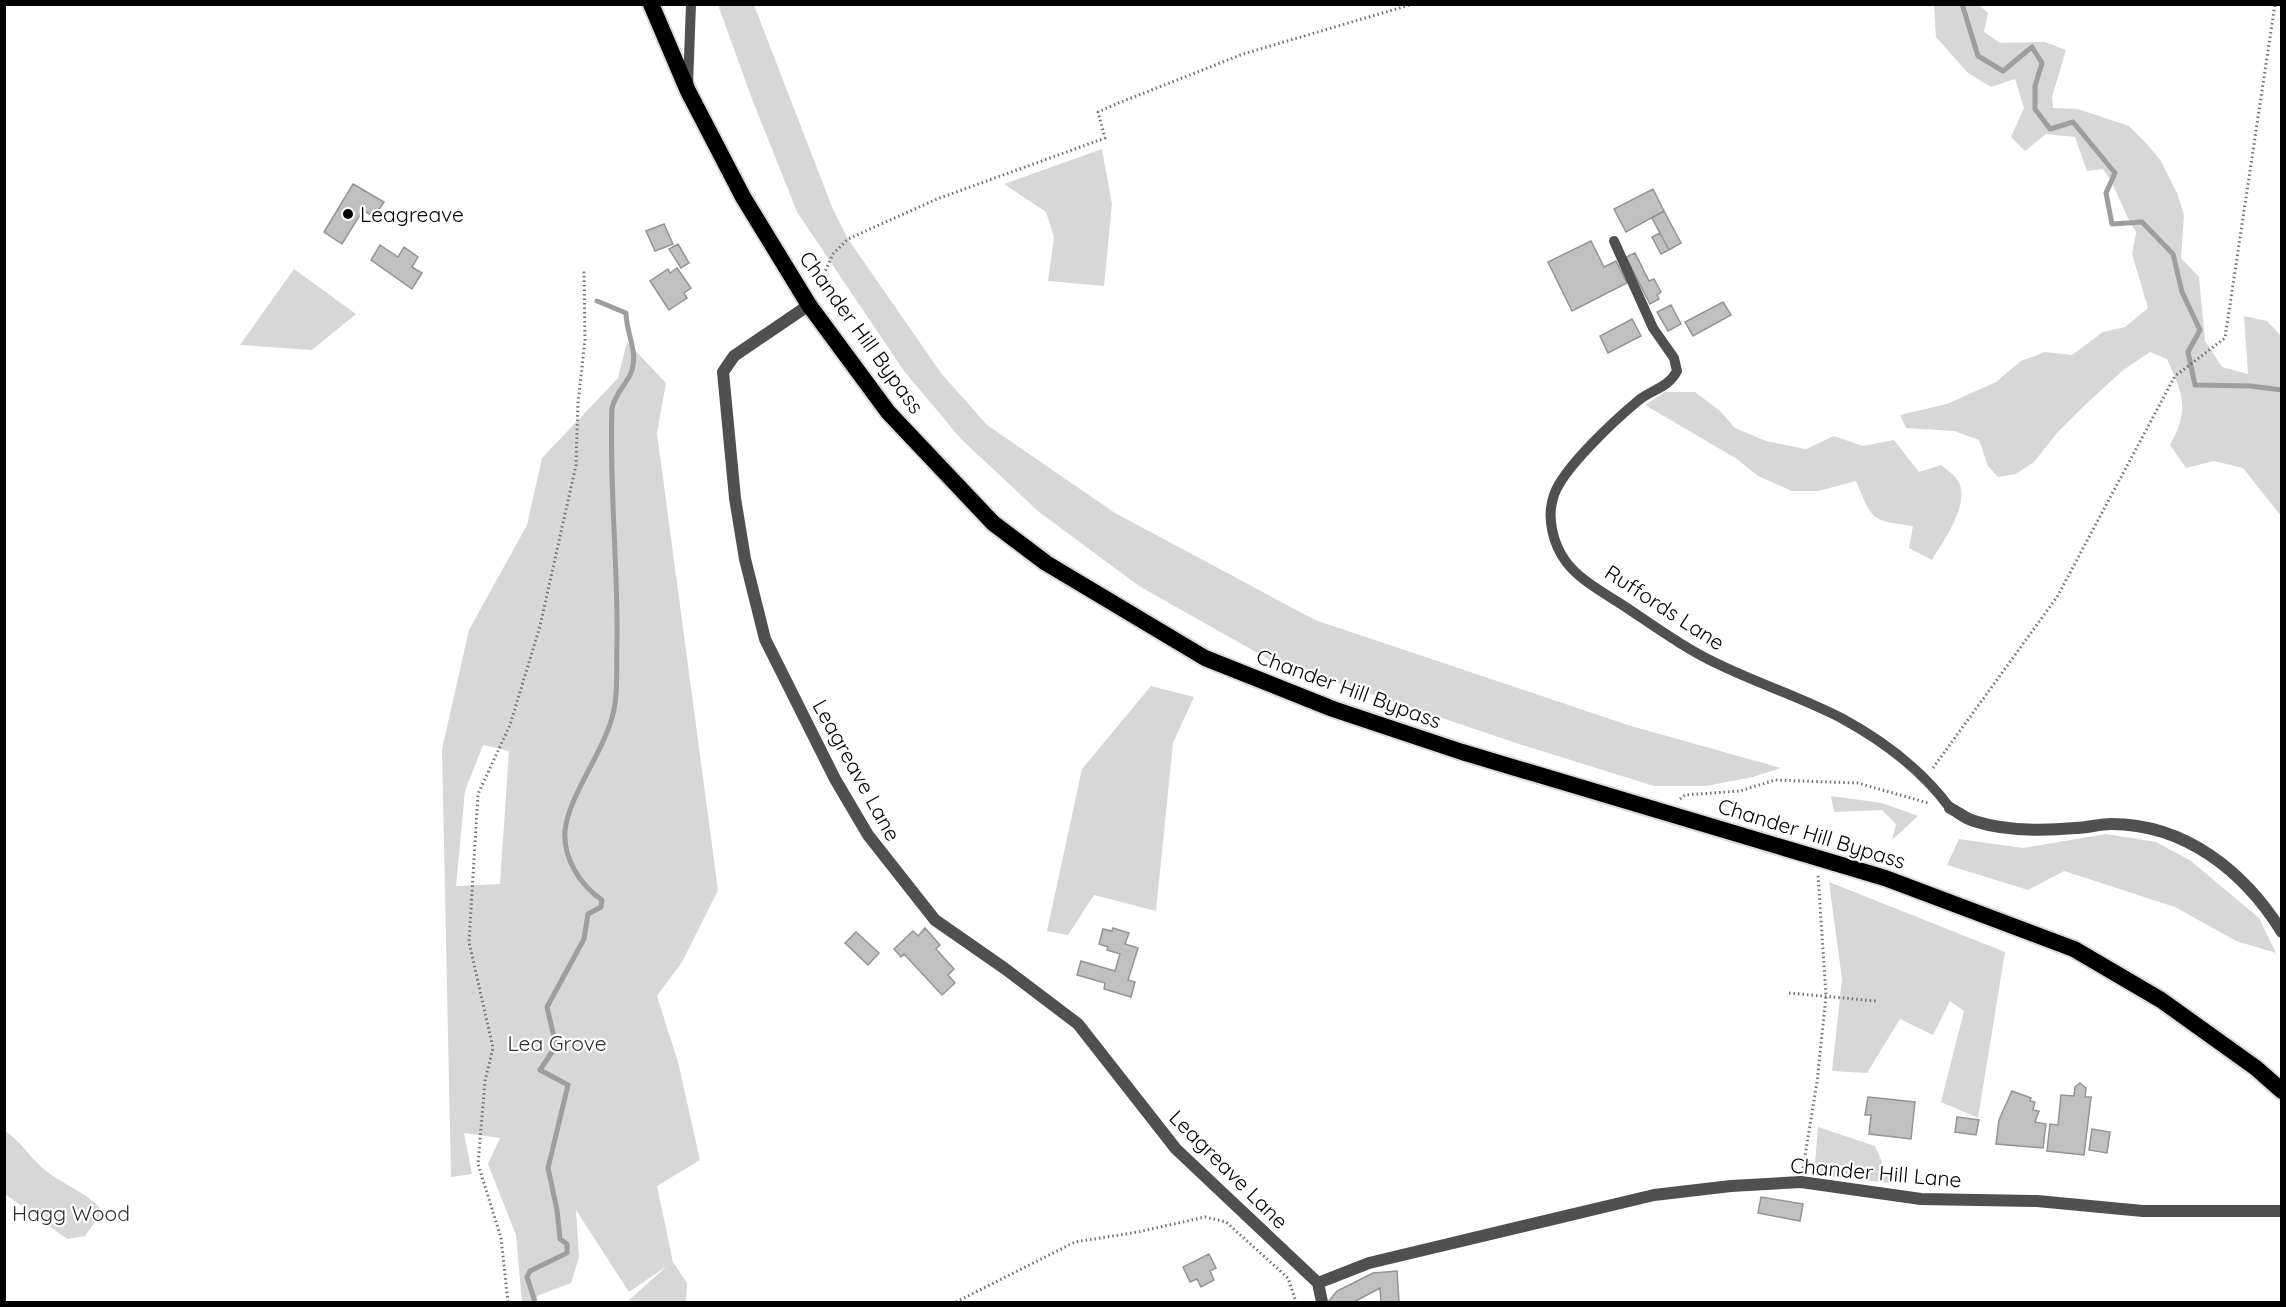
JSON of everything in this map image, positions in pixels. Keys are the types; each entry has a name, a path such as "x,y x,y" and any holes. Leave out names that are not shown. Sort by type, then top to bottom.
{"highway":[{"name":"Chander Hill Bypass","path":"651,4 688,91 743,197 809,305 888,412 993,523 1046,563 1205,658 1333,709 1462,752 1885,878 2074,949 2161,1000 2256,1068 2282,1091"}],"street":[{"name":"Leagreave Lane","path":"809,305 734,356 723,372 735,498 745,559 765,639 835,779 868,835 935,920 1078,1024 1176,1149 1318,1283"},
{"path":"1950,808 1974,821 2028,830 2074,829 2109,824 2146,826 2185,838 2226,865 2268,912 2282,932"},
{"name":"Chander Hill Lane","path":"1318,1283 1369,1263 1654,1195 1731,1186 1801,1182 1921,1199 2037,1202 2143,1211 2282,1210"},
{"path":"1318,1283 1322,1302"}],"lane":[{"path":"688,91 691,4"},
{"name":"Ruffords Lane","path":"1614,241 1653,328 1672,354 1677,366 1674,376 1666,386 1640,399 1583,454 1554,494 1550,512 1552,533 1567,564 1599,589 1683,645 1718,664 1843,719 1901,755 1922,775 1950,808"}],"path":[{"path":"809,305 833,254 848,239 937,199 1105,138 1098,112 1243,54 1413,4"},
{"path":"1922,775 1937,766 2057,597 2175,376 2225,338 2275,4"},
{"path":"508,1302 501,1238 478,1164 485,1081 493,1048 469,942 478,794 510,725 540,626 576,465 578,403 585,340 584,271"},
{"path":"1665,812 1685,795 1740,792 1775,780 1858,783 1950,808"},
{"path":"1801,1182 1817,1082 1826,996 1816,856"},
{"path":"1788,993 1876,1001"},
{"path":"956,1302 1075,1242 1138,1232 1205,1217 1226,1222 1288,1278 1296,1302"}],"green space":[{"path":"718,5 754,5 832,207 848,239 941,373 987,425 1115,513 1315,620 1631,726 1781,768 1753,777 1706,786 1654,786 1519,744 1270,660 1139,586 1039,512 961,439 904,371 797,212"},
{"path":"1934,5 1979,5 1988,13 1984,32 2000,43 2045,42 2066,50 2052,97 2053,108 2078,109 2129,126 2161,161 2177,193 2184,215 2181,258 2199,277 2205,341 2222,367 2248,374 2244,316 2267,321 2281,336 2281,516 2243,468 2214,461 2186,468 2170,445 2182,411 2177,382 2167,359 2150,352 2122,371 2057,433 2034,462 2016,474 1998,477 1988,466 1979,440 1954,431 1906,428 1900,415 1947,404 1996,382 2021,361 2045,352 2072,355 2103,332 2125,327 2148,308 2132,254 2136,232 2113,184 2103,169 2087,171 2075,137 2046,134 2025,151 2011,137 2024,108 2015,79 1991,87 1968,73 1936,37"},
{"path":"1102,149 1112,204 1104,286 1048,281 1054,237 1046,212 1004,184"},
{"path":"294,269 356,314 312,350 240,345"},
{"name":"Lea Grove","path":"627,342 666,383 657,433 718,890 682,962 657,996 678,1062 700,1160 657,1186 673,1262 687,1283 686,1302 627,1302 667,1266 629,1292 576,1210 579,1257 571,1283 537,1296 537,1302 522,1302 516,1235 488,1164 500,1138 464,1133 472,1174 451,1177 442,749 469,630 527,525 542,458 618,378","holes":["483,745 509,751 500,884 456,886 465,791"]},
{"path":"1665,392 1695,392 1720,411 1735,428 1766,441 1806,449 1834,436 1863,446 1894,440 1919,472 1941,465 1956,478 1961,487 1961,497 1955,520 1932,560 1909,548 1913,526 1881,520 1870,511 1856,481 1818,491 1792,491 1758,476 1737,459 1645,405"},
{"path":"1151,686 1194,697 1173,743 1156,911 1094,895 1068,935 1047,931 1082,769"},
{"path":"1831,796 1882,803 1918,816 1892,840 1896,824 1882,810 1834,812"},
{"path":"2106,834 2156,842 2191,861 2259,918 2276,953 2236,941 2175,907 2064,871 2028,890 1947,865 1959,839 2023,848"},
{"path":"1829,882 2005,952 1978,1118 1941,1102 1964,1011 1950,1001 1933,1035 1900,1019 1867,1073 1832,1071 1842,979"},
{"path":"1818,1127 1875,1146 1891,1183 1814,1175"},
{"name":"Hagg Wood","path":"5,1131 45,1170 89,1198 103,1211 85,1236 67,1239 5,1194"}],"building":[{"name":"Leagreave","path":"353,184 384,202 374,217 363,210 342,244 324,232"},
{"path":"1653,189 1664,211 1626,232 1614,209"},
{"path":"1664,211 1681,243 1669,250 1652,218"},
{"path":"664,224 673,244 655,251 646,231"},
{"path":"1660,233 1669,250 1661,254 1652,237"},
{"path":"1591,241 1604,267 1616,261 1627,283 1572,311 1548,262"},
{"path":"678,244 689,263 681,268 669,249"},
{"path":"380,245 398,257 404,247 418,257 412,267 422,273 412,289 371,260"},
{"path":"1635,253 1649,281 1654,279 1661,292 1657,295 1659,299 1650,304 1626,257"},
{"path":"677,268 691,288 684,293 687,298 669,310 650,281 668,269 670,273"},
{"path":"1723,302 1731,315 1693,336 1685,322"},
{"path":"1671,305 1681,324 1668,331 1657,312"},
{"path":"1632,319 1641,336 1608,353 1600,336"},
{"path":"925,928 940,945 936,949 954,969 948,975 955,983 942,995 904,954 901,957 894,949 913,931 918,936"},
{"path":"1113,928 1129,933 1125,944 1138,948 1128,980 1135,982 1131,997 1104,989 1105,983 1077,975 1081,961 1115,971 1120,954 1107,950 1108,947 1099,944 1103,929 1112,931"},
{"path":"856,932 879,953 868,965 845,943"},
{"path":"2080,1083 2086,1088 2085,1097 2091,1097 2084,1155 2047,1151 2050,1124 2058,1125 2061,1095 2074,1096 2075,1087"},
{"path":"2012,1091 2031,1098 2030,1101 2035,1102 2033,1110 2039,1111 2035,1122 2046,1124 2043,1148 1996,1144 1999,1120"},
{"path":"1868,1097 1915,1102 1911,1139 1869,1134 1871,1115 1865,1115"},
{"path":"1957,1117 1979,1120 1976,1135 1955,1132"},
{"path":"2092,1129 2110,1132 2107,1153 2089,1150"},
{"path":"1761,1197 1803,1204 1800,1221 1758,1213"},
{"path":"1209,1254 1216,1268 1210,1271 1214,1280 1201,1287 1197,1279 1190,1282 1183,1267"},
{"path":"1397,1271 1399,1302 1381,1302 1380,1288 1354,1302 1328,1302 1337,1291 1373,1273"}],"waterway":[{"path":"1962,4 1978,56 2003,71 2032,47 2042,63 2035,86 2035,109 2050,129 2073,122 2115,173 2106,193 2112,224 2142,222 2173,254 2182,292 2200,330 2188,352 2195,385 2250,386 2282,390"},
{"path":"535,1302 527,1277 530,1271 567,1253 567,1244 560,1239 557,1210 548,1168 568,1085 540,1070 556,1046 547,1007 584,939 588,914 601,907 602,900 587,887 574,870 567,851 565,831 574,801 611,720 616,688 617,611 612,408 630,374 634,356 626,313 597,301"}],"place":[{"name":"Leagreave","path":"348,214"}]}
